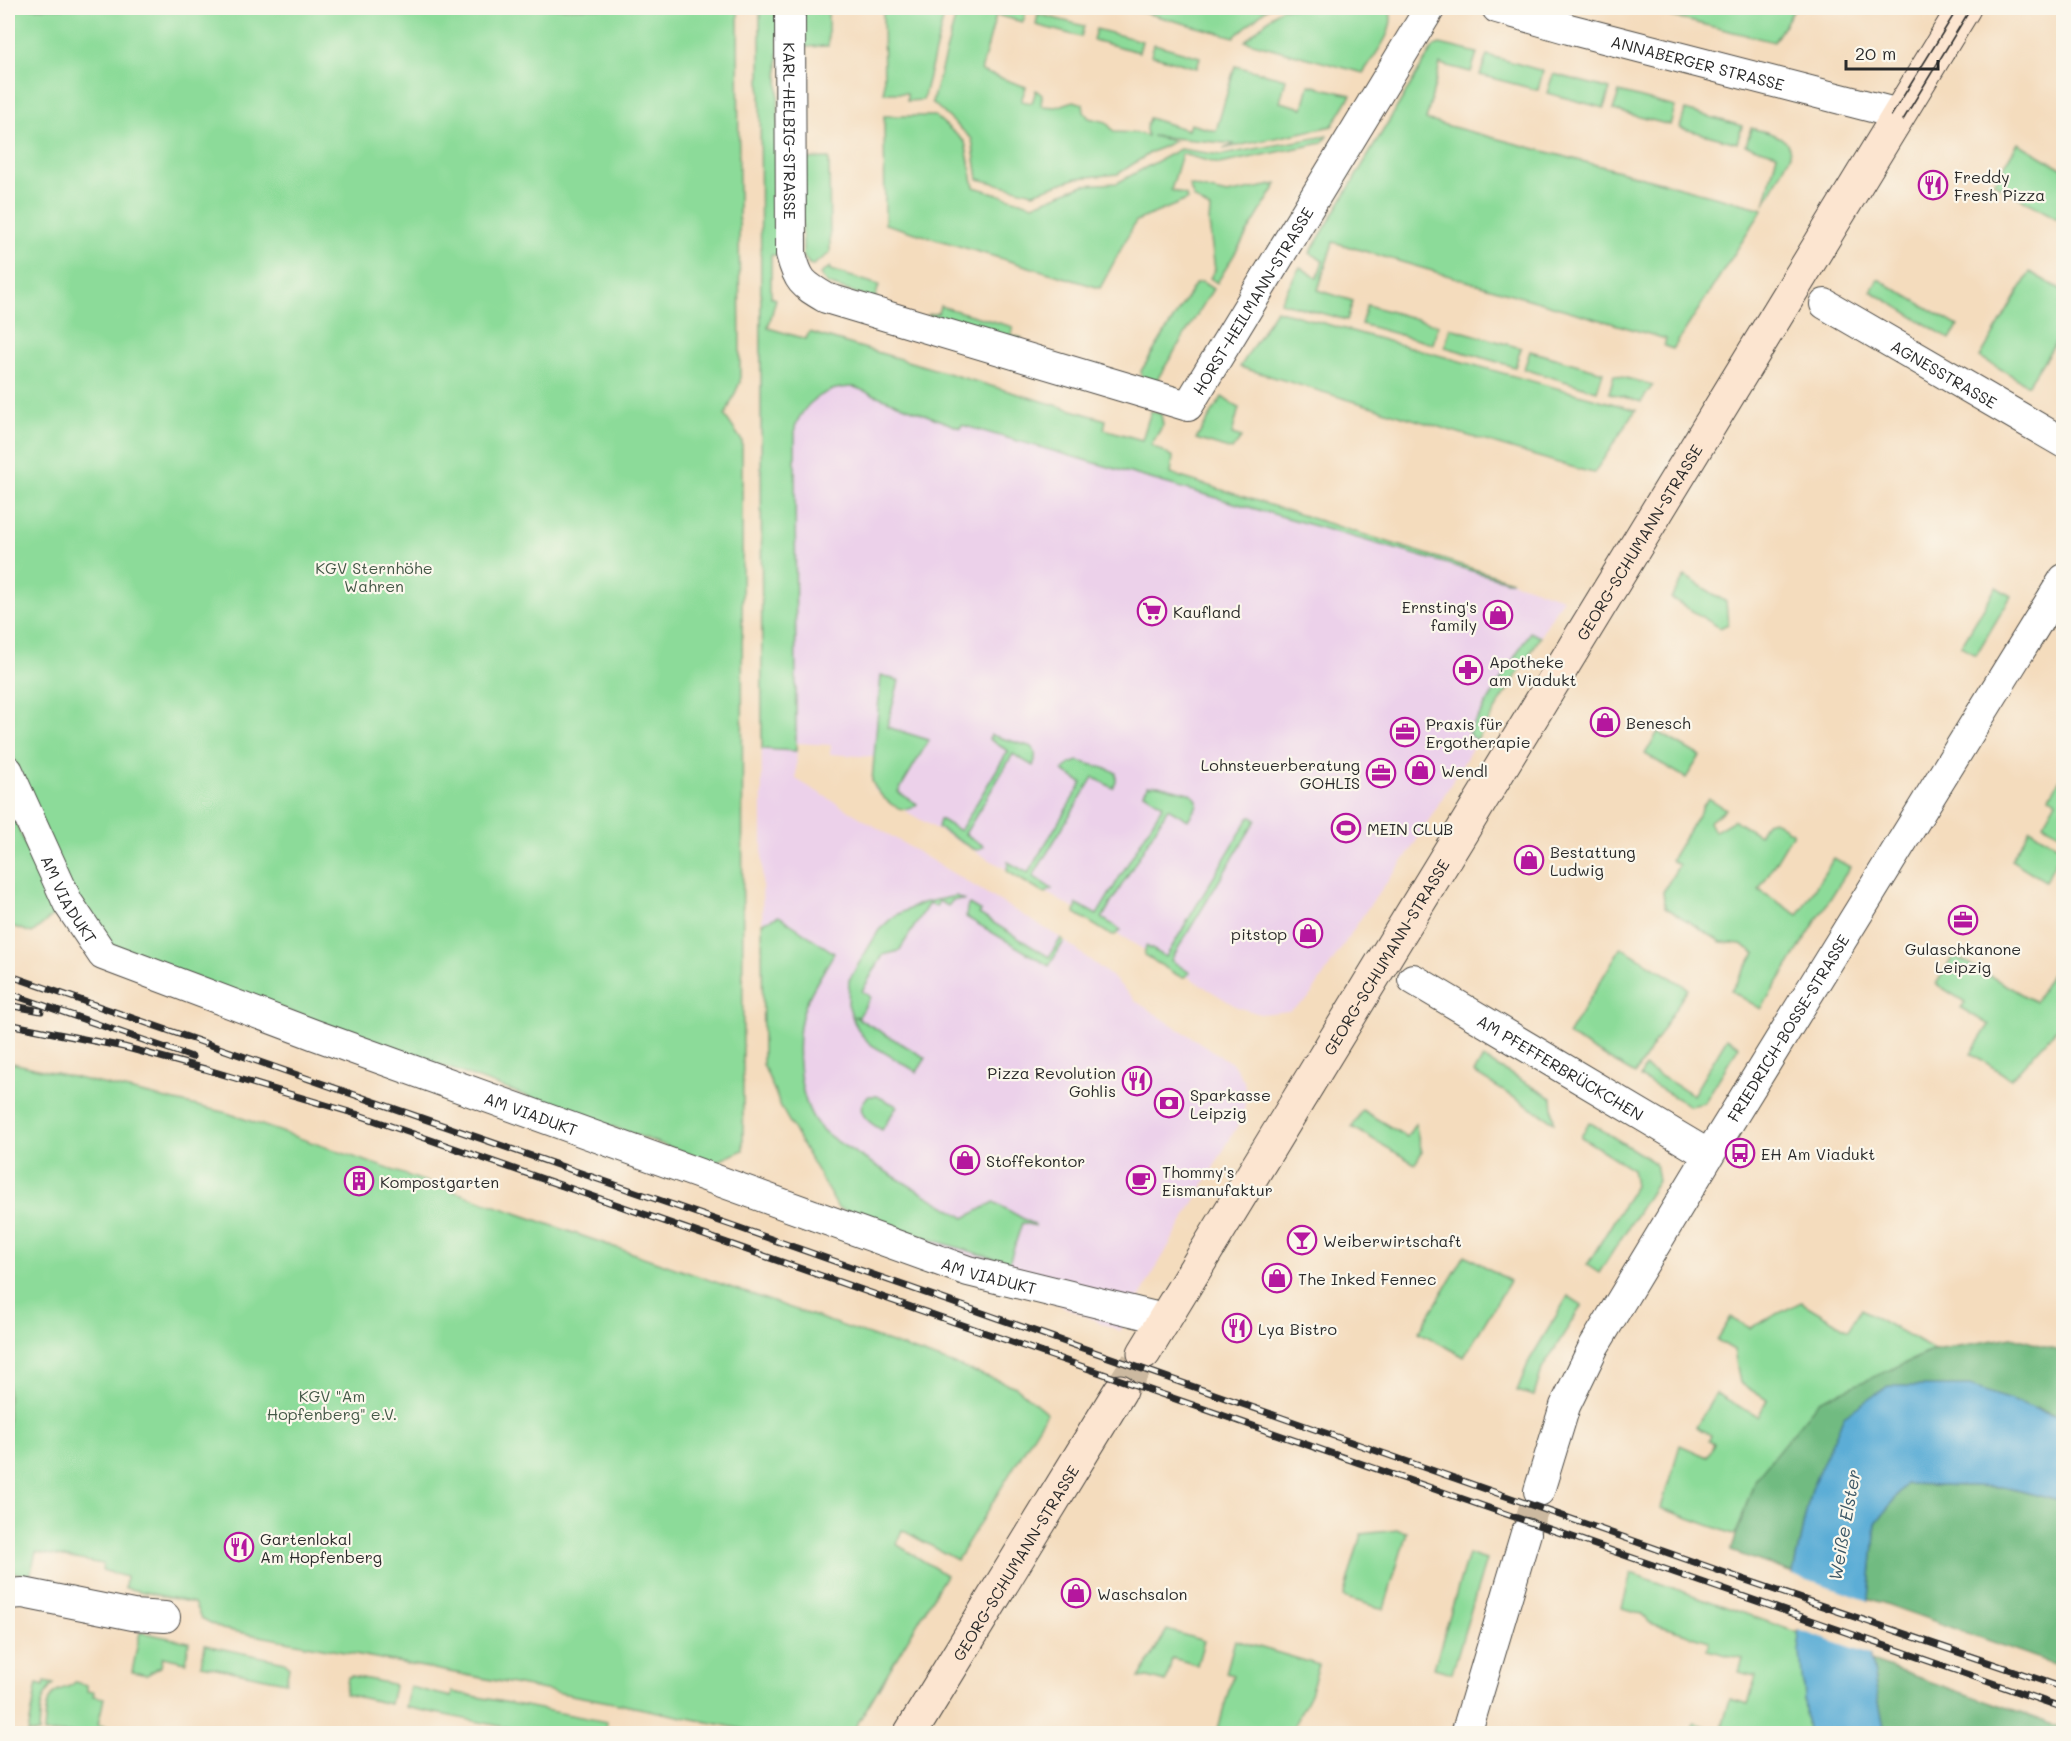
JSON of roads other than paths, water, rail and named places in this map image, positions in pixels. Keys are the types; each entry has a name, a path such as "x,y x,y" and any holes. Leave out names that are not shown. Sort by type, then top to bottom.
{"main road":[{"name":"GEORG-SCHUMANN-STRASSE","path":"1144,1353 1964,8"},
{"name":"GEORG-SCHUMANN-STRASSE","path":"910,1734 1120,1391"}],"street":[{"name":"KARL-HELBIG-STRASSE","path":"790,8 791,254"},
{"name":"HORST-HEILMANN-STRASSE","path":"791,254 796,273 801,280 807,287 826,298 1188,406 1431,8"},
{"name":"ANNABERGER STRASSE","path":"1497,8 1569,29 1899,114"},
{"name":"AGNESSTRASSE","path":"1825,304 2064,442"},
{"name":"FRIEDRICH-BOSSE-STRASSE","path":"1539,1491 1565,1406 1594,1346 2064,579"},
{"name":"AM VIADUKT","path":"8,771 68,903 103,955 315,1035 968,1271 1164,1319"},
{"name":"AM PFEFFERBRÜCKCHEN","path":"1413,979 1709,1155"},
{"path":"1466,1734 1526,1533"},
{"path":"8,1594 23,1593 133,1615 165,1617"}],"water":[{"name":"Weiße Elster","path":"1888,1386 1970,1386 2063,1418 2063,1502 2005,1487 1906,1484 1876,1523 1869,1598 1871,1661 1885,1733 1807,1733 1793,1573 1811,1489 1844,1416"}],"tunnel":[{"path":"1120,1391 1144,1353"},
{"path":"1526,1533 1539,1491"}],"tram line":[{"path":"1891,116 1958,8"},
{"path":"1903,120 1971,8"}],"railway":[{"path":"8,975 1737,1577 2064,1688"},
{"path":"8,993 192,1057"},
{"path":"8,1005 41,1011"},
{"path":"8,1024 124,1047 356,1114 2064,1708"}],"place":[{"name":"Freddy Fresh Pizza","path":"1933,185"},
{"name":"Kaufland","path":"1152,611"},
{"name":"Ernsting's family","path":"1498,615"},
{"name":"Apotheke am Viadukt","path":"1468,670"},
{"name":"Benesch","path":"1605,722"},
{"name":"Praxis für Ergotherapie","path":"1405,732"},
{"name":"Wendl","path":"1420,770"},
{"name":"Lohnsteuerberatung GOHLIS","path":"1381,773"},
{"name":"MEIN CLUB","path":"1346,828"},
{"name":"Bestattung Ludwig","path":"1529,860"},
{"name":"Gulaschkanone Leipzig","path":"1963,920"},
{"name":"pitstop","path":"1308,933"},
{"name":"Pizza Revolution Gohlis","path":"1137,1081"},
{"name":"Sparkasse Leipzig","path":"1169,1103"},
{"name":"EH Am Viadukt","path":"1740,1153"},
{"name":"Stoffekontor","path":"965,1160"},
{"name":"Thommy's Eismanufaktur","path":"1141,1180"},
{"name":"Kompostgarten","path":"359,1181"},
{"name":"Weiberwirtschaft","path":"1302,1240"},
{"name":"The Inked Fennec","path":"1277,1278"},
{"name":"Lya Bistro","path":"1237,1328"},
{"name":"Gartenlokal Am Hopfenberg","path":"239,1547"},
{"name":"Waschsalon","path":"1076,1593"}],"park label":[{"name":"KGV Sternhöhe Wahren","path":"374,576"},
{"name":"KGV \"Am Hopfenberg\" e.V.","path":"332,1404"}]}
